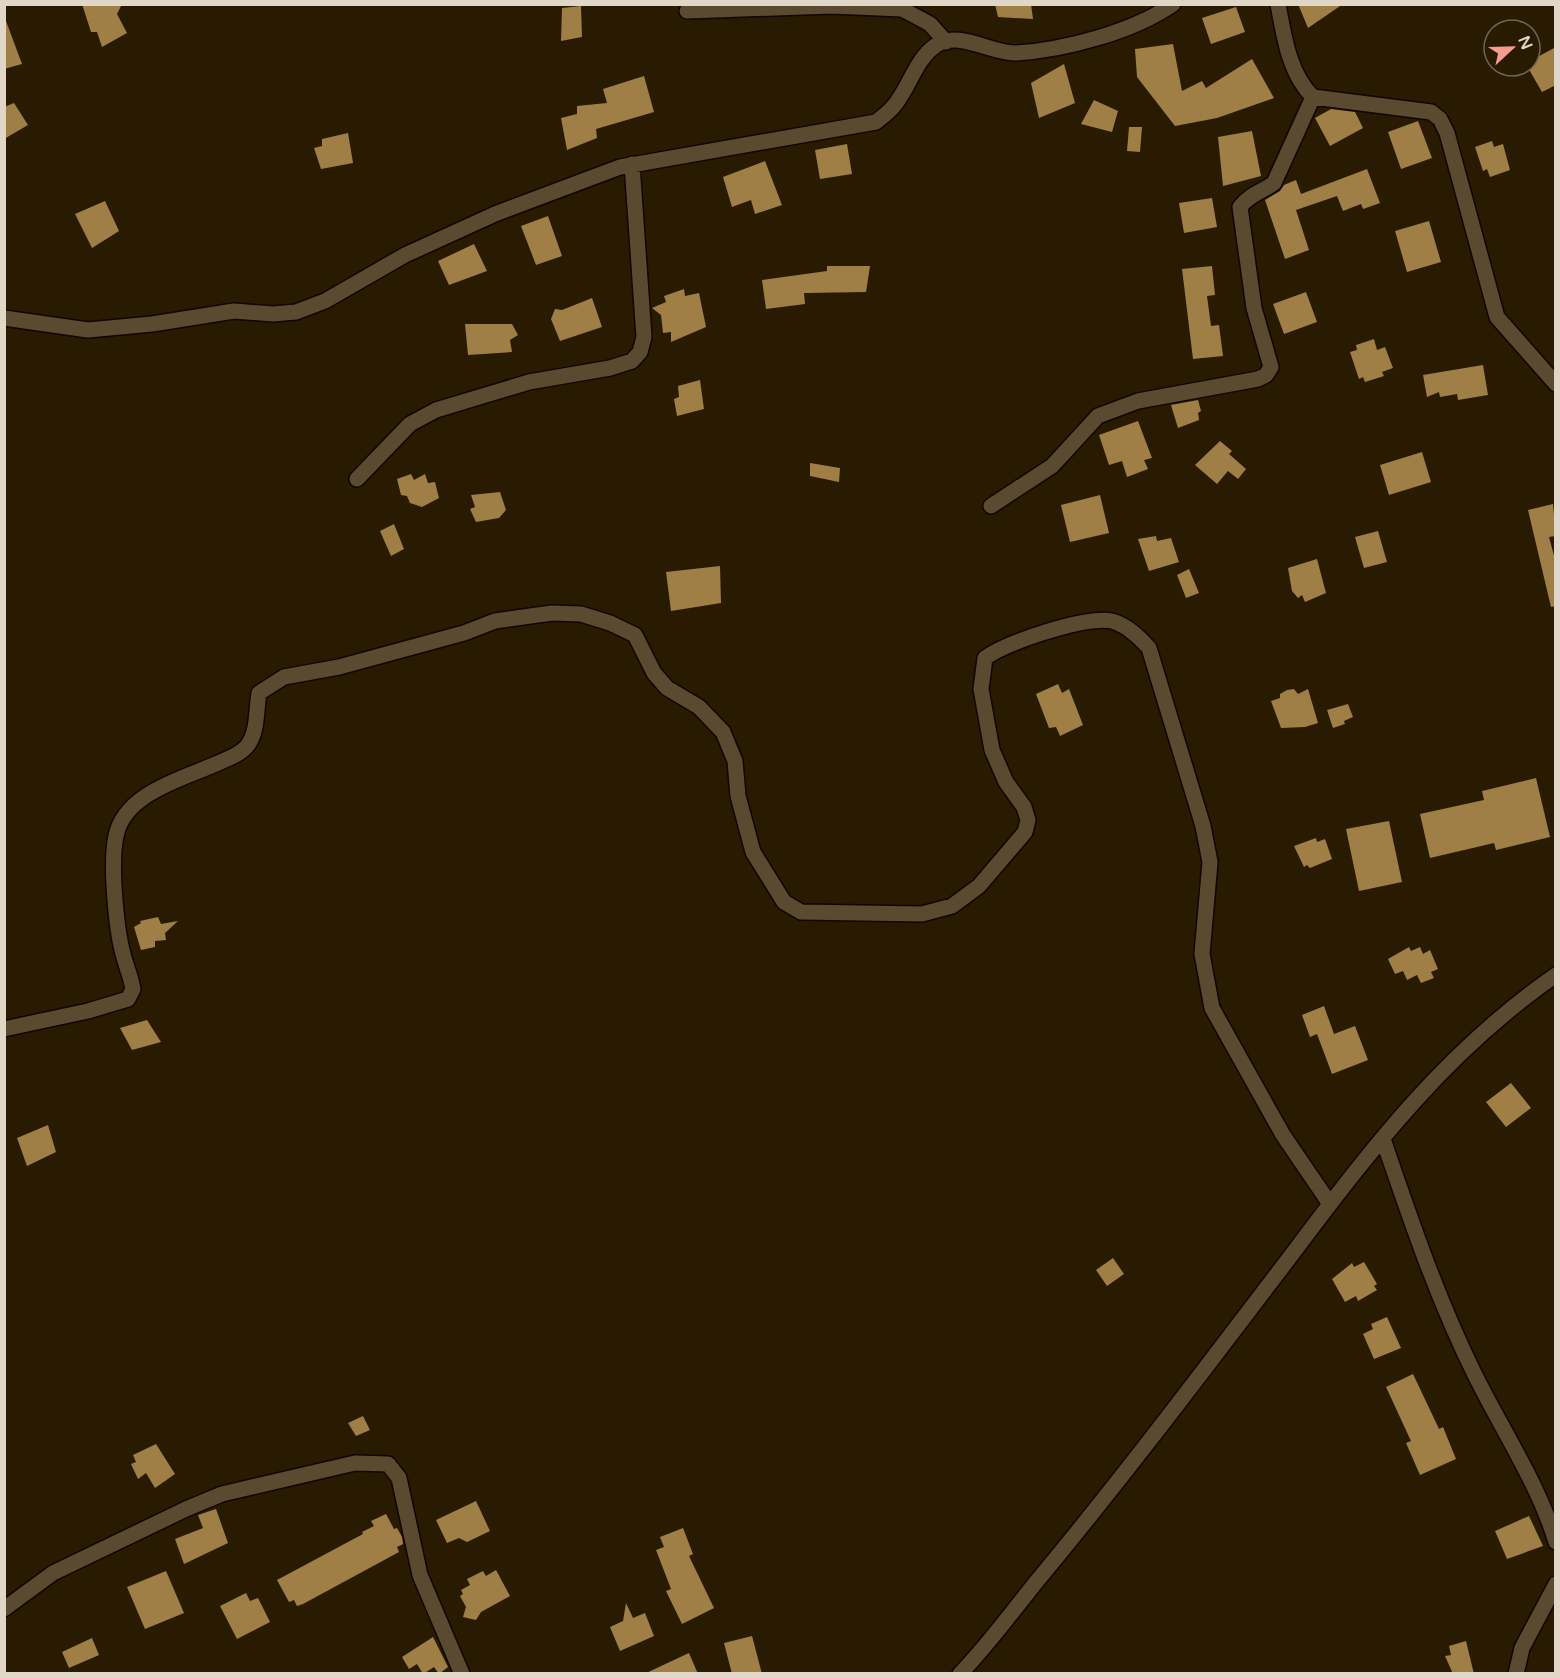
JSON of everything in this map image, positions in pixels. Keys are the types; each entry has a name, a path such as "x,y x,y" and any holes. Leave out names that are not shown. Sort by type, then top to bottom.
{"street":[{"path":"4,318 88,330 152,324 234,311 273,314 296,312 325,301 405,255 495,214 569,184 632,164 876,122 894,106 919,64 935,46 946,42 958,41 1014,53 1109,35 1157,16 1173,4"},
{"path":"1278,4 1285,41 1301,85 1313,97 1431,112 1440,119 1447,133 1497,317 1556,384"},
{"path":"687,11 831,6 902,9 930,24 946,42"},
{"path":"991,506 1052,466 1098,416 1138,400 1257,379 1266,375 1271,367 1254,308 1240,207 1248,196 1262,192 1274,183 1313,97"},
{"path":"357,479 410,424 435,410 529,382 610,368 632,361 640,352 644,337 632,164"},
{"path":"4,1029 88,1011 128,999 133,989 123,954 118,923 114,854 116,834 128,808 167,785 235,756 247,746 255,731 259,693 284,678 350,664 464,633 495,621 552,613 581,614 610,622 634,635 654,673 666,688 699,707 723,732 735,761 738,796 753,852 769,882 784,902 801,912 922,914 952,906 979,886 1025,832 1028,820 1024,807 1002,775 992,750 981,689 985,658 1014,644 1089,620 1114,622 1134,633 1149,648 1203,826 1210,862 1202,954 1212,1008 1283,1135 1330,1204"},
{"path":"960,1674 1100,1506 1330,1204 1383,1139 1448,1063 1497,1020 1556,975"},
{"path":"1383,1139 1438,1290 1473,1371 1526,1475 1556,1542"},
{"path":"4,1609 53,1573 222,1494 355,1463 388,1464 399,1478 420,1575 462,1674"},
{"path":"1516,1674 1522,1648 1556,1584"}],"building":[{"path":"82,4 122,4 117,14 127,33 102,47 97,32 91,32"},
{"path":"995,4 1031,4 1033,19 998,17"},
{"path":"1298,4 1343,4 1308,28"},
{"path":"581,6 582,37 561,41 562,8"},
{"path":"1236,7 1245,32 1211,44 1202,18"},
{"path":"6,21 22,64 4,69 4,22"},
{"path":"1173,44 1182,91 1202,81 1206,88 1252,59 1274,98 1217,118 1175,126 1137,77 1135,49"},
{"path":"1556,47 1556,85 1542,92 1534,78 1542,78 1542,55"},
{"path":"1064,64 1075,103 1039,118 1031,83"},
{"path":"644,76 654,112 596,129 597,138 567,150 561,118 577,114 577,106 607,103 603,89"},
{"path":"1094,100 1118,111 1112,132 1081,124"},
{"path":"14,103 28,125 4,139 4,107"},
{"path":"1331,109 1355,112 1363,128 1330,146 1315,118"},
{"path":"1418,121 1432,158 1401,169 1388,132"},
{"path":"1129,127 1142,127 1140,152 1127,151"},
{"path":"1252,131 1261,176 1223,186 1218,137"},
{"path":"348,133 353,163 321,169 314,148 322,146 322,139"},
{"path":"1492,141 1494,147 1503,144 1510,170 1490,177 1487,169 1483,171 1475,147"},
{"path":"847,144 852,174 820,179 815,150"},
{"path":"765,161 782,205 755,214 751,200 732,207 723,177"},
{"path":"1367,169 1380,203 1363,209 1361,204 1343,211 1337,196 1296,210 1309,250 1285,259 1265,200 1280,191 1284,185 1296,180 1301,194"},
{"path":"1212,198 1217,227 1184,233 1179,203"},
{"path":"105,201 119,231 92,248 75,214"},
{"path":"548,216 562,256 536,265 521,226"},
{"path":"1429,221 1441,262 1407,272 1395,231"},
{"path":"474,244 487,271 449,285 438,261"},
{"path":"827,266 870,266 866,292 804,293 805,304 766,309 762,280 827,271"},
{"path":"1212,266 1215,295 1207,296 1211,326 1219,325 1223,356 1193,359 1182,269"},
{"path":"684,289 685,296 699,293 706,327 671,342 671,332 663,333 661,315 652,308 666,302 664,296"},
{"path":"1306,292 1317,322 1284,334 1273,304"},
{"path":"592,298 602,327 560,341 551,319 555,309 562,310"},
{"path":"465,324 512,324 518,335 510,340 512,352 468,355"},
{"path":"1374,339 1377,350 1385,347 1393,368 1382,372 1384,376 1365,382 1363,377 1359,379 1350,352 1357,350 1356,345"},
{"path":"1483,365 1488,395 1458,400 1457,394 1440,397 1439,392 1427,397 1423,375"},
{"path":"700,380 704,409 677,416 674,399 679,397 678,386"},
{"path":"1198,400 1201,411 1198,413 1199,420 1178,428 1171,405"},
{"path":"1138,421 1152,458 1144,460 1148,469 1127,477 1122,461 1109,465 1099,435"},
{"path":"1220,441 1232,451 1229,454 1246,469 1238,479 1228,471 1217,484 1195,465"},
{"path":"1422,452 1431,482 1389,495 1380,465"},
{"path":"810,463 840,468 839,482 810,476"},
{"path":"411,474 414,480 425,474 428,483 435,482 439,498 422,507 410,503 407,496 401,495 397,479"},
{"path":"500,492 506,510 499,518 476,522 470,509 475,507 471,495"},
{"path":"1100,495 1109,533 1070,542 1061,505"},
{"path":"1553,504 1556,536 1549,537 1556,563 1556,606 1551,607 1528,510"},
{"path":"394,524 404,549 391,556 380,531"},
{"path":"1378,531 1387,562 1364,568 1355,537"},
{"path":"1156,536 1157,541 1171,538 1179,562 1149,571 1138,539"},
{"path":"1317,559 1326,593 1305,602 1302,595 1298,598 1292,591 1288,568"},
{"path":"720,566 721,603 671,611 666,572"},
{"path":"1189,569 1199,593 1186,598 1177,575"},
{"path":"1058,684 1062,693 1069,689 1083,725 1060,736 1056,727 1049,728 1036,694"},
{"path":"1294,689 1298,694 1308,689 1318,723 1305,727 1281,728 1271,701 1280,698 1280,694 1287,690"},
{"path":"1348,704 1353,717 1344,721 1345,724 1333,728 1327,710"},
{"path":"1536,778 1550,837 1496,850 1494,843 1430,858 1420,814 1484,800 1482,791"},
{"path":"1389,821 1402,882 1359,891 1346,829"},
{"path":"1316,838 1317,842 1325,839 1332,859 1310,868 1307,865 1304,867 1294,846"},
{"path":"158,917 161,924 178,921 165,933 166,940 155,941 155,947 141,950 134,927 141,923 140,921"},
{"path":"1409,947 1411,951 1420,947 1423,954 1430,950 1438,969 1431,972 1434,978 1421,983 1417,975 1407,980 1403,971 1395,974 1388,959"},
{"path":"1324,1006 1334,1034 1355,1026 1368,1060 1332,1074 1317,1034 1310,1037 1302,1015"},
{"path":"147,1020 161,1042 132,1050 120,1028"},
{"path":"1511,1083 1531,1108 1506,1127 1486,1102"},
{"path":"48,1125 56,1152 27,1166 17,1138"},
{"path":"1113,1258 1124,1274 1107,1286 1096,1270"},
{"path":"1364,1262 1377,1284 1374,1286 1377,1290 1358,1301 1356,1296 1345,1302 1332,1279 1352,1263 1354,1267"},
{"path":"1387,1317 1401,1348 1374,1359 1363,1334 1373,1329 1371,1324"},
{"path":"1413,1374 1439,1429 1443,1427 1456,1459 1420,1475 1406,1443 1411,1441 1386,1387"},
{"path":"363,1416 370,1430 356,1436 348,1423"},
{"path":"156,1444 175,1474 155,1488 146,1473 138,1479 131,1464 136,1462 133,1455"},
{"path":"476,1501 490,1531 467,1542 459,1538 447,1543 436,1520"},
{"path":"216,1509 228,1543 184,1564 175,1539 203,1528 198,1515"},
{"path":"386,1514 394,1529 397,1528 402,1537 403,1544 397,1547 399,1552 303,1604 297,1606 294,1600 289,1602 277,1580 363,1534 362,1532 374,1526 371,1521"},
{"path":"1529,1516 1543,1546 1507,1559 1495,1531"},
{"path":"683,1528 693,1554 689,1556 714,1608 682,1624 666,1591 671,1589 656,1550 664,1547 660,1537"},
{"path":"496,1570 510,1596 481,1612 476,1620 463,1617 466,1607 460,1596 463,1594 461,1590 470,1585 467,1579 483,1571 486,1576"},
{"path":"166,1571 184,1613 145,1629 127,1587"},
{"path":"246,1593 250,1601 258,1598 270,1622 237,1639 220,1606"},
{"path":"626,1603 633,1618 645,1613 654,1636 620,1651 610,1627 623,1621"},
{"path":"752,1636 762,1674 732,1674 724,1643"},
{"path":"433,1637 448,1667 439,1674 434,1667 423,1674 417,1664 409,1669 402,1657"},
{"path":"92,1638 99,1655 69,1668 62,1652"},
{"path":"1466,1641 1474,1674 1453,1674 1445,1656 1451,1655 1449,1646"},
{"path":"689,1653 698,1674 644,1674"}]}
